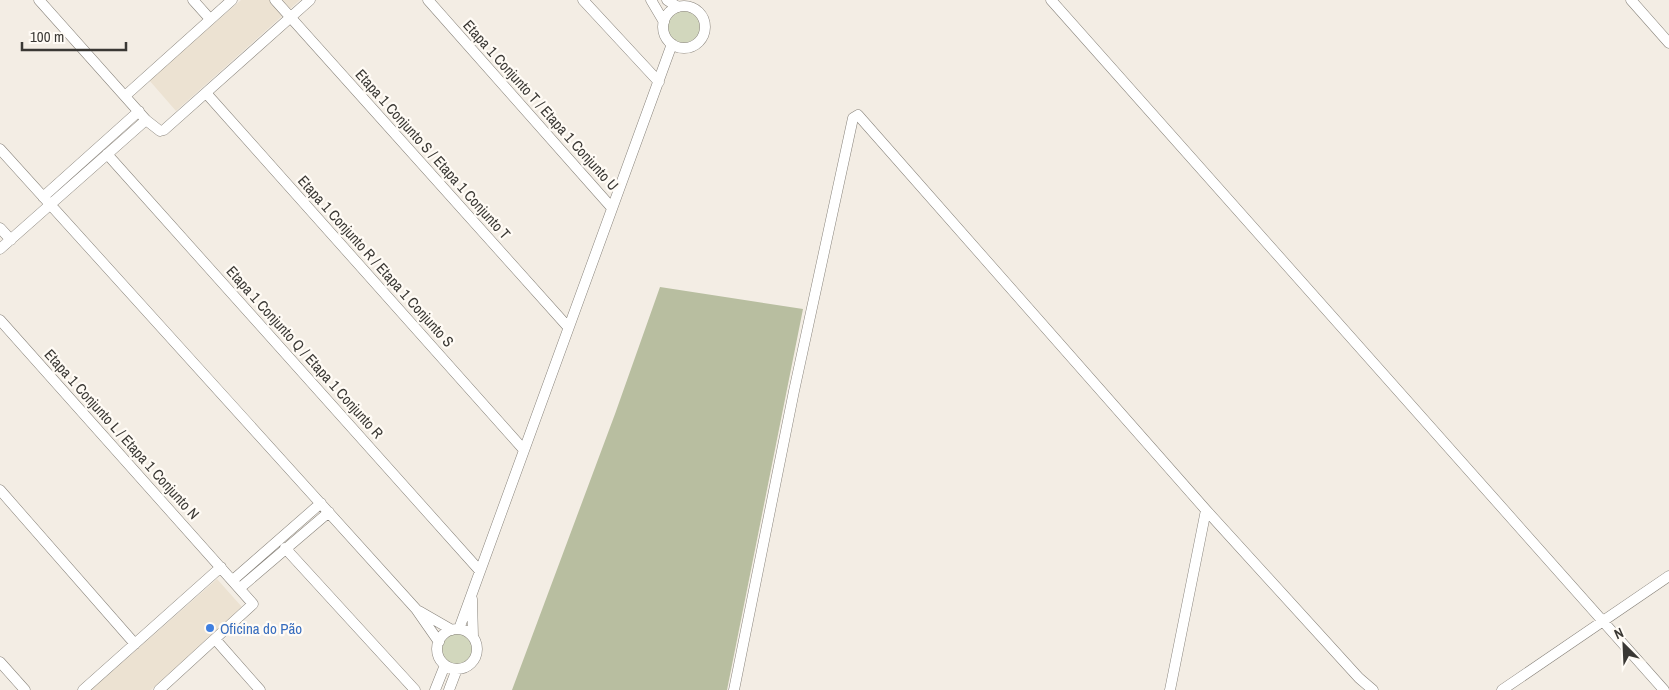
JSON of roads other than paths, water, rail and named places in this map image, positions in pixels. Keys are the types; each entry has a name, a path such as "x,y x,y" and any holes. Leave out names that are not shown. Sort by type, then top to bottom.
{"street":[{"path":"39,0 146,120 159,130 164,130 310,0"},
{"path":"193,0 210,19"},
{"path":"125,96 232,0"},
{"name":"Etapa 1 Conjunto S / Etapa 1 Conjunto T","path":"275,0 568,327"},
{"name":"Etapa 1 Conjunto T / Etapa 1 Conjunto U","path":"428,0 612,208"},
{"path":"584,0 658,82"},
{"path":"651,0 664,22 665,34 672,44 684,48 696,44 704,33 704,20 701,15 691,7 678,7 667,0"},
{"path":"1051,0 1664,690"},
{"path":"1631,0 1669,42"},
{"path":"664,22 669,13 678,7"},
{"path":"416,609 456,629 467,631 473,636 476,642 477,655 469,665 457,669 445,665 438,654 439,642 446,632 456,629 472,595 672,44"},
{"name":"Etapa 1 Conjunto R / Etapa 1 Conjunto S","path":"206,93 524,450"},
{"path":"0,249 11,240 46,201 139,112"},
{"path":"734,690 794,392 853,118 856,115 860,115 1206,510 1358,678 1373,690"},
{"path":"46,201 107,154 146,120"},
{"path":"0,149 416,609 439,642"},
{"name":"Etapa 1 Conjunto Q / Etapa 1 Conjunto R","path":"107,154 480,570"},
{"path":"0,228 11,240"},
{"name":"Etapa 1 Conjunto L / Etapa 1 Conjunto N","path":"0,320 253,604 215,639"},
{"path":"0,490 135,644"},
{"path":"237,584 321,503"},
{"path":"1170,690 1206,510"},
{"path":"237,584 285,548 328,512"},
{"path":"285,548 414,690"},
{"path":"83,690 221,567"},
{"path":"1502,690 1669,576"},
{"path":"472,595 473,636"},
{"path":"160,690 215,639 260,690"},
{"path":"0,662 25,690"},
{"path":"435,690 445,665"},
{"path":"449,690 457,669"}],"place":[{"name":"Oficina do Pão","path":"210,628"}]}
